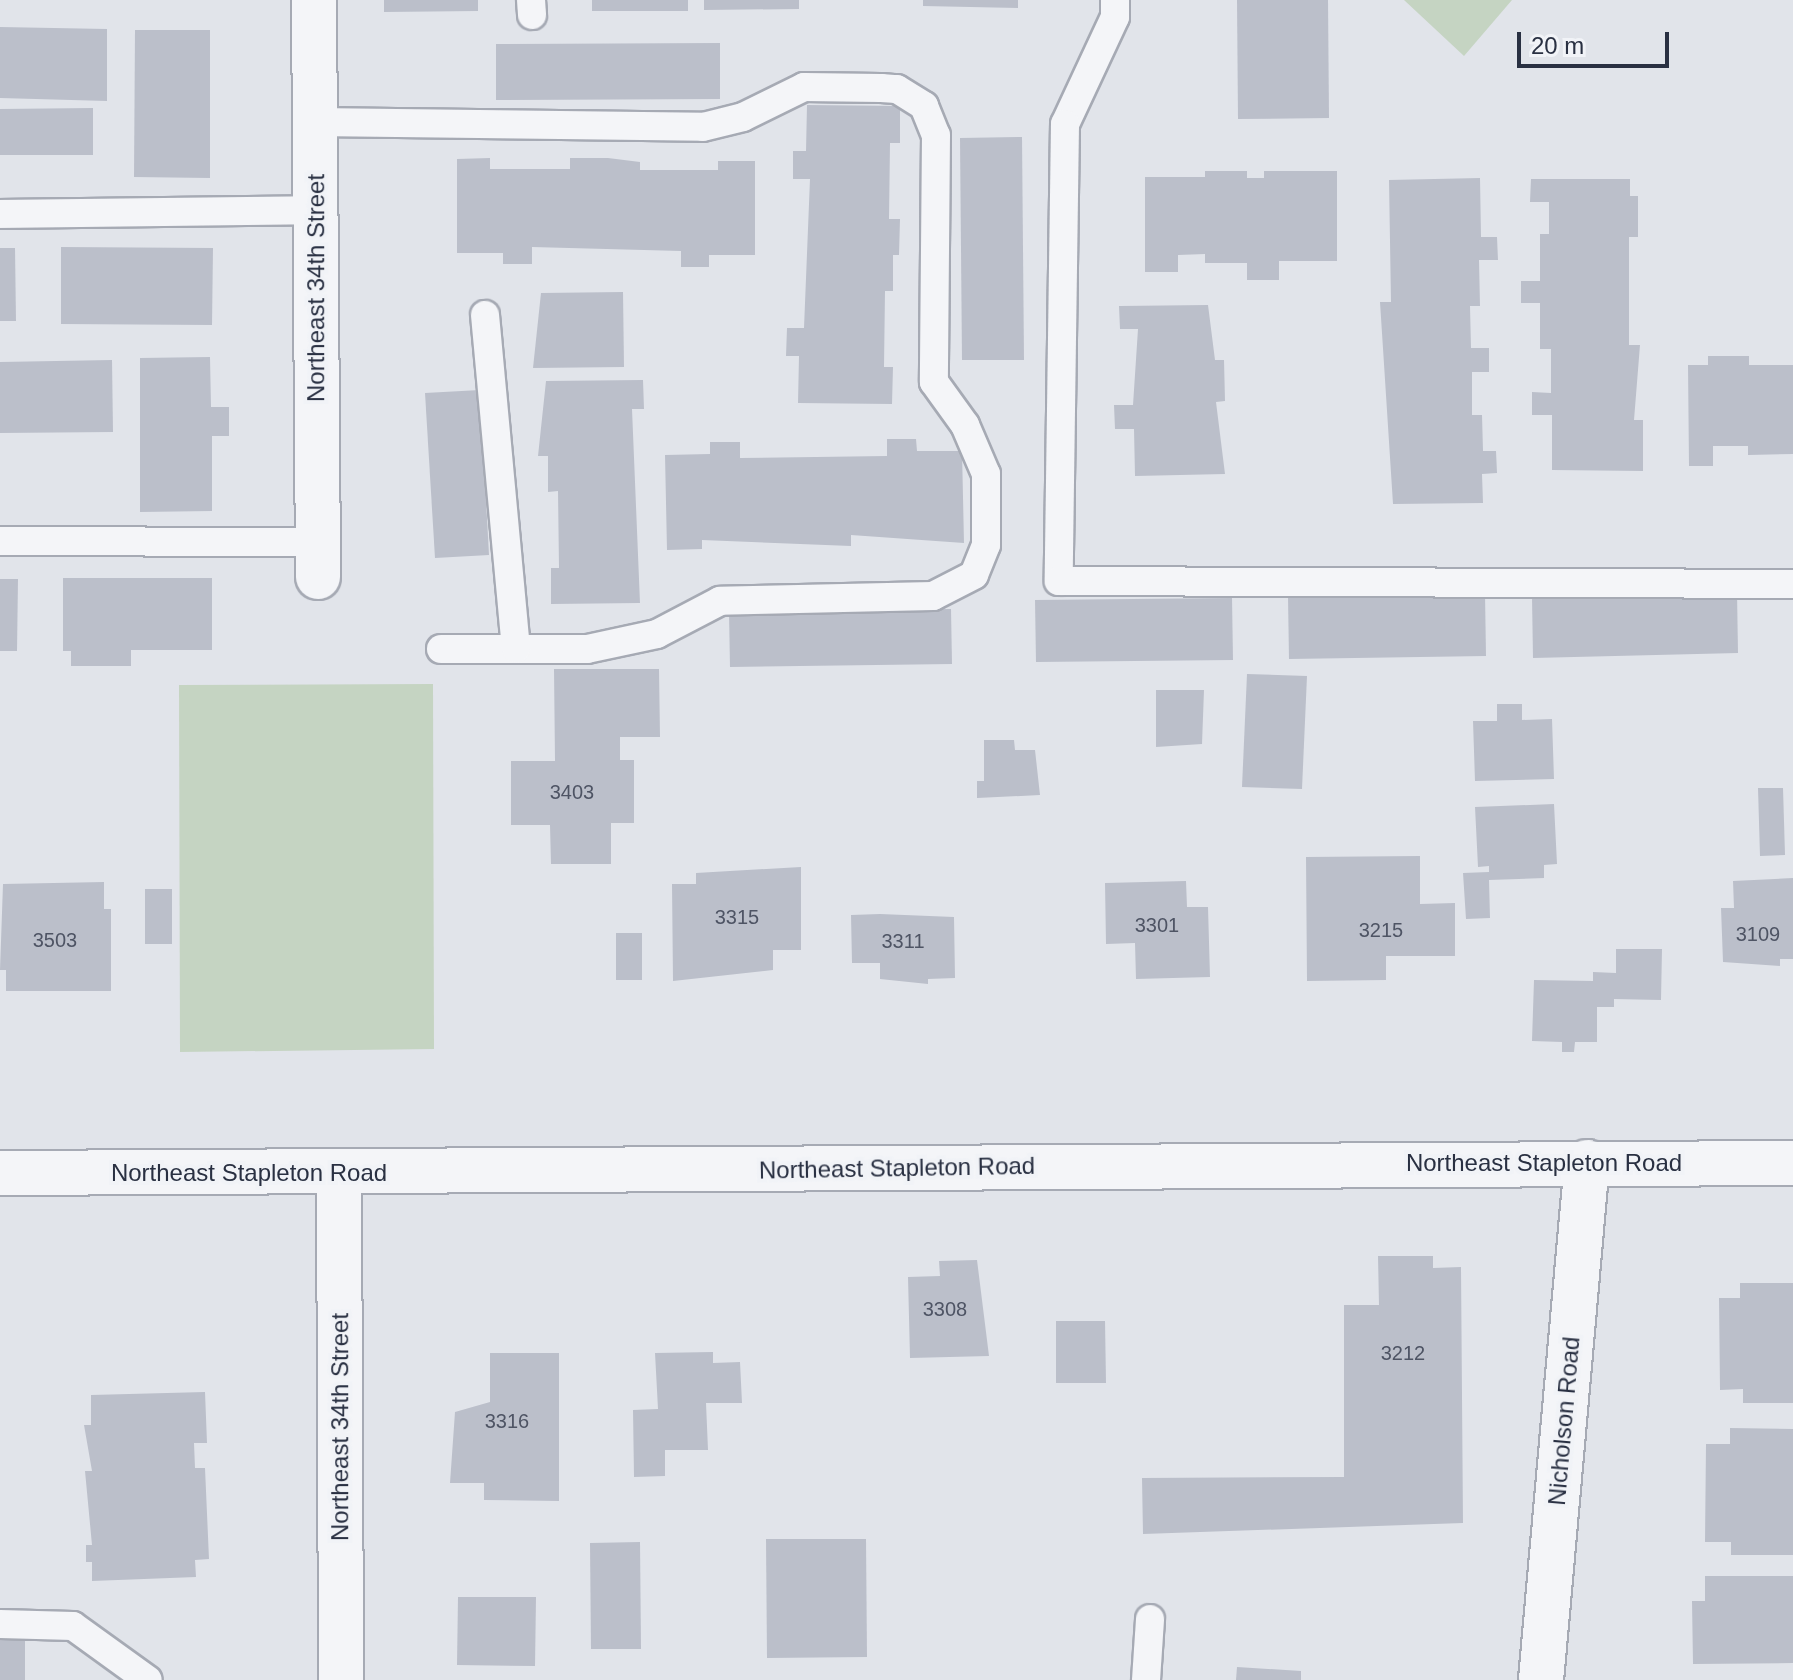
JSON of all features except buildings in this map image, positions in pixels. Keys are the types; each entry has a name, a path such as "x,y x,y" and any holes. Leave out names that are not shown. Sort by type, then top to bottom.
{"street":[{"name":"Northeast 34th Street","path":"314,0 318,560"},
{"name":"Northeast Stapleton Road","path":"0,1173 339,1174 1587,1162 1793,1163"},
{"name":"Nicholson Road","path":"1541,1680 1587,1162"},
{"name":"Northeast 34th Street","path":"339,1174 341,1680"}],"lane":[{"path":"1115,0 1115,17 1065,124 1059,581 1793,584"},
{"path":"315,122 703,127 743,117 804,87 897,89 924,106 932,119 934,382 965,425 986,474 986,545 974,575 933,596 720,601 657,634 587,649 441,649"},
{"path":"0,214 316,210"},
{"path":"485,315 516,649"},
{"path":"0,541 318,560"},
{"path":"1146,1680 1150,1619"},
{"path":"0,1624 73,1626 148,1680"}],"green space":[{"path":"1404,0 1512,0 1464,56"},
{"path":"433,684 434,1049 180,1052 179,685"}]}
